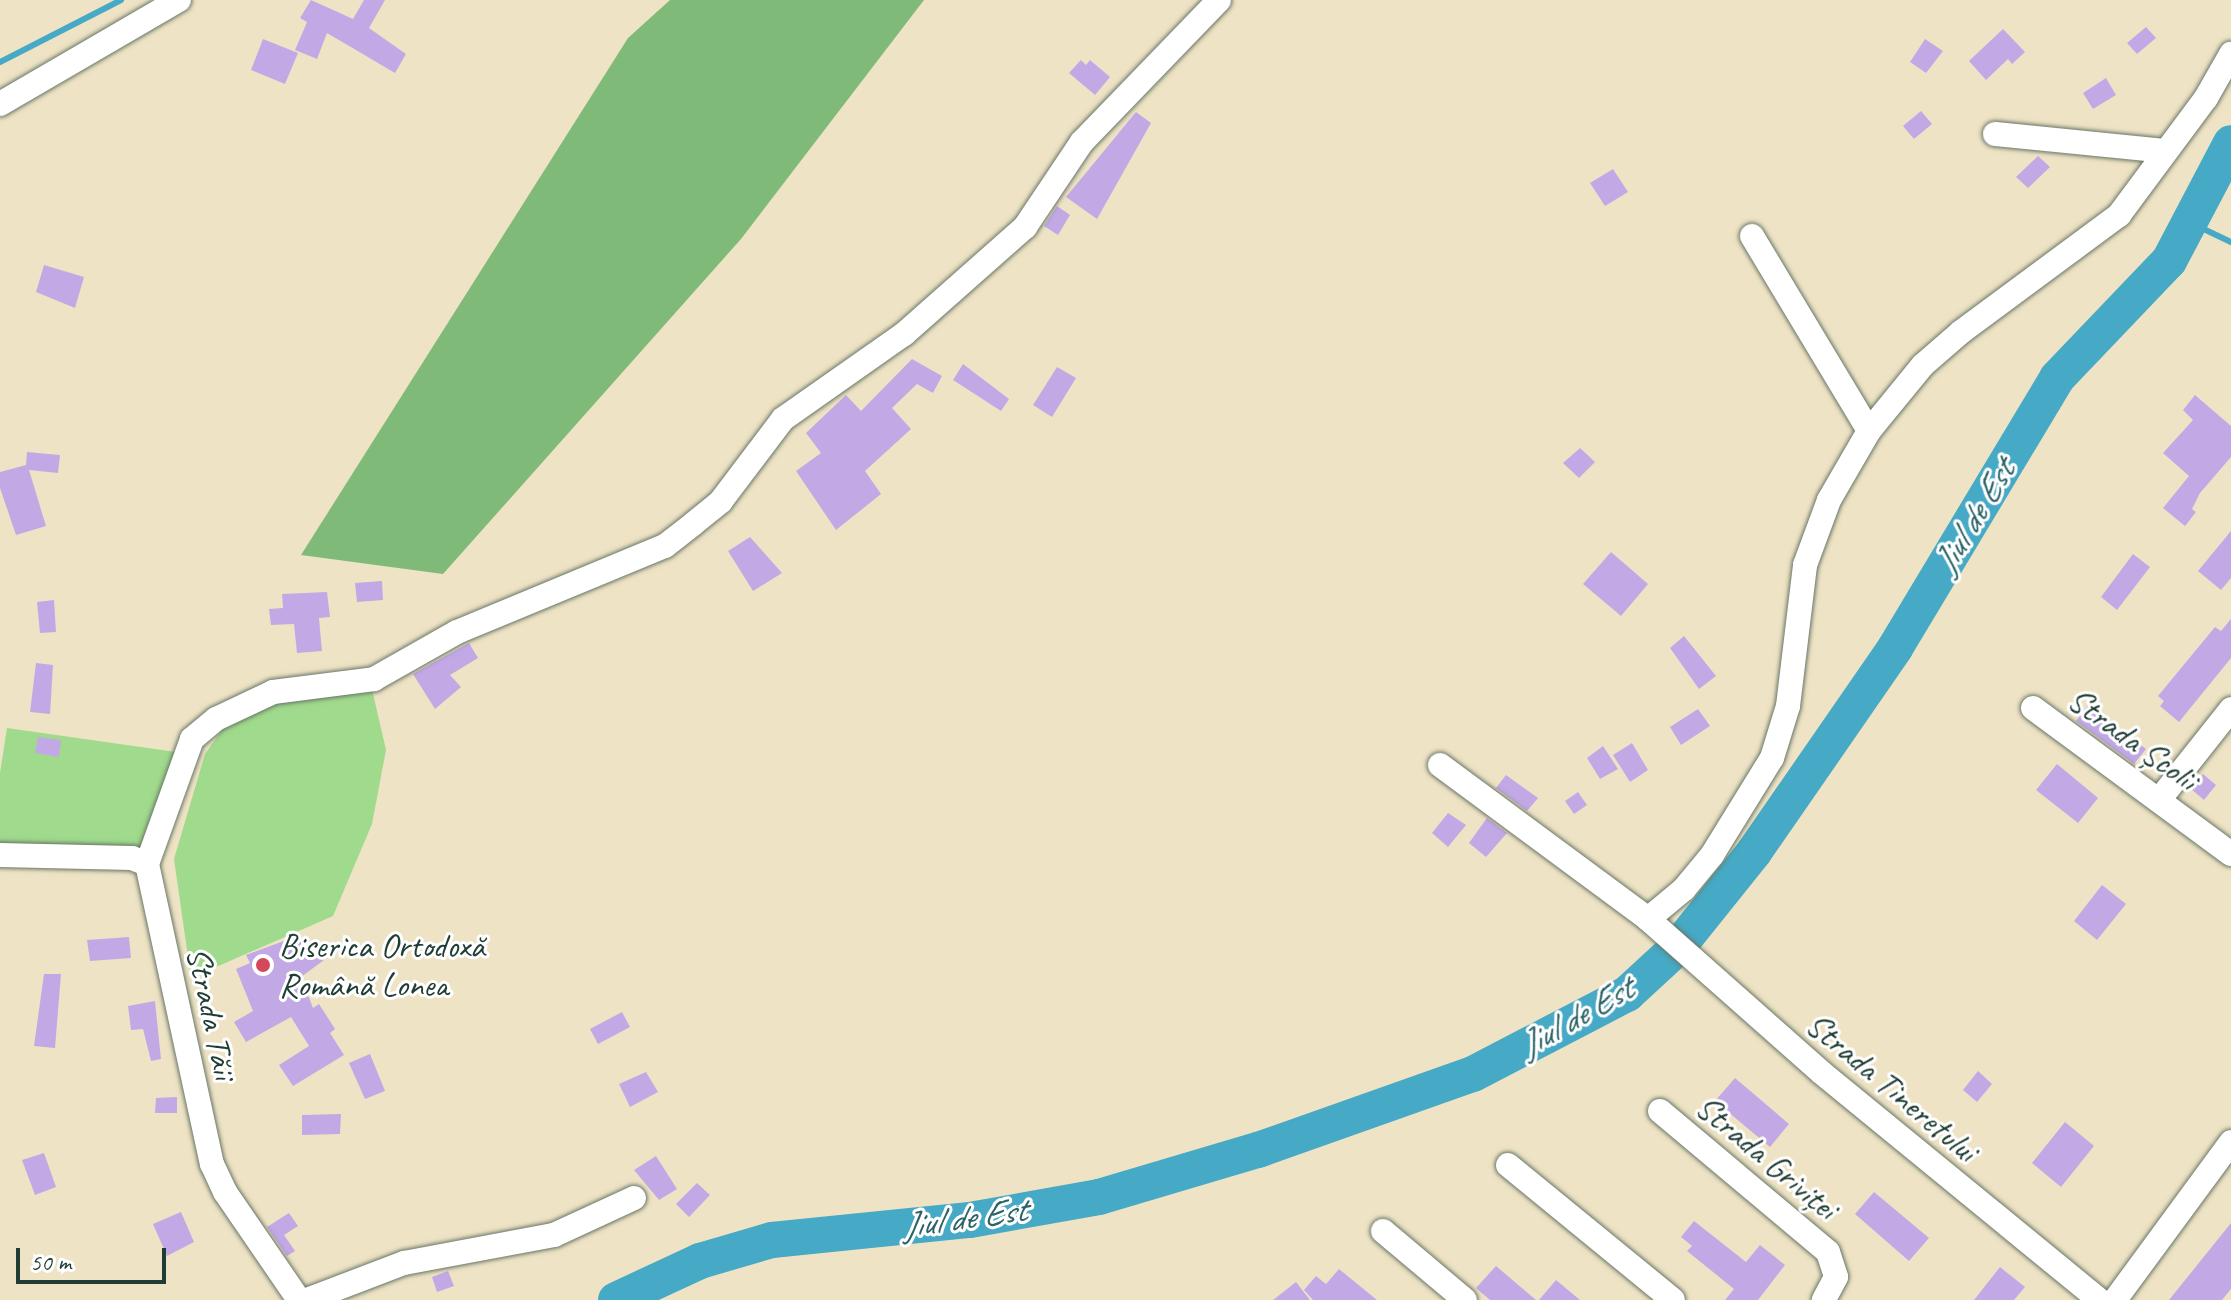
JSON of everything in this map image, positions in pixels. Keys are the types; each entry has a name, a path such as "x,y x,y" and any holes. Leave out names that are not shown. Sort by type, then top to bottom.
{"street":[{"path":"0,104 179,0"},
{"path":"0,855 132,858 147,864 192,739 216,719 273,692 374,679 512,607 665,546 721,501 783,419 904,334 1025,227 1082,142 1219,0"},
{"path":"1654,924 1712,855 1767,768 1788,706 1805,565 1829,500 1869,431 1923,365 1961,332 2119,215 2206,98 2231,54"},
{"path":"1995,134 2165,151"},
{"path":"1752,236 1869,431"},
{"name":"Strada Școlii","path":"2033,708 2231,854"},
{"path":"2159,800 2231,709"},
{"name":"Strada Tineretului","path":"1440,765 1654,924 1964,1192 2099,1300"},
{"name":"Strada Tăii","path":"147,864 212,1164 225,1192 299,1300"},
{"name":"Strada Griviței","path":"1660,1111 1828,1252 1836,1277 1824,1300"},
{"path":"2115,1300 2231,1142"},
{"path":"1508,1165 1673,1300"},
{"path":"307,1300 404,1263 554,1235 634,1198"},
{"path":"1383,1231 1465,1300"}],"green space":[{"path":"670,0 924,0 741,239 443,574 301,555 628,38"},
{"path":"371,685 386,750 372,824 333,916 191,978 174,859 205,754 222,730 271,700"},
{"path":"7,728 176,752 144,846 135,851 0,848 0,773"}],"building":[{"path":"311,0 353,19 364,0 385,0 369,28 406,54 395,73 327,33 317,59 295,50 307,22 300,18"},
{"path":"2146,27 2156,38 2137,54 2127,43"},
{"path":"2003,29 2025,52 2012,64 2008,59 1986,80 1969,61"},
{"path":"263,39 298,53 285,84 251,70"},
{"path":"1925,39 1943,51 1926,73 1910,62"},
{"path":"1081,60 1086,65 1090,60 1110,77 1095,95 1069,73"},
{"path":"2106,78 2116,95 2093,109 2083,93"},
{"path":"1921,111 1932,124 1914,139 1903,126"},
{"path":"1136,112 1151,123 1097,219 1066,197"},
{"path":"2038,156 2050,167 2028,188 2016,177"},
{"path":"1613,169 1628,192 1605,206 1590,183"},
{"path":"1057,206 1070,215 1058,235 1044,226"},
{"path":"44,265 84,277 75,308 36,292"},
{"path":"912,359 942,376 933,393 917,384 892,408 911,429 865,471 881,494 836,530 796,471 821,453 806,433 846,395 861,411"},
{"path":"963,364 1009,399 1001,411 953,380"},
{"path":"1057,367 1076,378 1052,417 1033,405"},
{"path":"2195,395 2231,426 2231,457 2200,493 2192,509 2196,512 2185,526 2163,508 2189,476 2163,453 2193,420 2183,410"},
{"path":"1580,448 1595,462 1579,478 1563,463"},
{"path":"27,452 60,455 58,473 29,470 46,526 16,535 0,488 0,472 26,465"},
{"path":"2231,531 2231,578 2221,590 2198,571"},
{"path":"750,537 782,573 753,591 728,551"},
{"path":"1611,552 1648,584 1621,616 1583,584"},
{"path":"2133,554 2150,567 2117,610 2101,597"},
{"path":"382,581 383,600 357,602 355,583"},
{"path":"327,592 330,617 319,618 322,651 297,653 294,624 271,625 269,609 283,608 282,594"},
{"path":"54,600 56,632 40,633 37,602"},
{"path":"2231,619 2231,658 2179,722 2160,706 2164,701 2158,696 2215,627 2221,631"},
{"path":"1684,636 1716,676 1699,689 1670,648"},
{"path":"469,643 478,658 450,675 461,687 435,709 413,674"},
{"path":"36,663 53,665 50,714 30,712"},
{"path":"2088,705 2146,749 2134,764 2076,721"},
{"path":"1698,709 1710,726 1681,745 1670,727"},
{"path":"38,737 61,740 59,757 35,753"},
{"path":"1632,743 1648,770 1630,782 1613,755"},
{"path":"1603,746 1618,769 1600,779 1587,758"},
{"path":"2057,764 2098,798 2078,823 2036,790"},
{"path":"2203,774 2216,785 2204,800 2191,789"},
{"path":"1506,775 1538,798 1527,811 1496,788"},
{"path":"1578,792 1587,805 1574,814 1565,801"},
{"path":"1448,813 1466,825 1448,847 1432,833"},
{"path":"1487,818 1507,833 1486,857 1469,843"},
{"path":"2102,885 2126,904 2097,940 2074,921"},
{"path":"300,935 303,944 316,939 324,960 301,977 313,1008 319,1004 335,1029 330,1033 344,1055 293,1086 279,1065 309,1046 291,1017 246,1042 234,1022 253,1011 236,969 250,963 246,955"},
{"path":"129,937 131,958 90,961 87,940"},
{"path":"44,974 61,974 55,1048 34,1046"},
{"path":"155,1001 161,1059 151,1061 143,1029 131,1030 128,1006"},
{"path":"622,1012 630,1027 598,1044 590,1029"},
{"path":"370,1054 385,1091 365,1099 349,1063"},
{"path":"1978,1071 1992,1084 1977,1102 1963,1090"},
{"path":"646,1072 658,1092 630,1107 619,1084"},
{"path":"1735,1078 1789,1124 1770,1147 1715,1101"},
{"path":"177,1097 177,1113 155,1113 156,1098"},
{"path":"341,1114 340,1134 302,1135 302,1115"},
{"path":"2065,1122 2094,1146 2061,1187 2032,1163"},
{"path":"44,1153 56,1187 35,1195 22,1160"},
{"path":"656,1156 677,1189 659,1200 634,1170"},
{"path":"697,1183 710,1195 689,1217 676,1204"},
{"path":"1874,1192 1929,1238 1909,1261 1855,1214"},
{"path":"181,1212 194,1242 167,1256 153,1224"},
{"path":"289,1213 298,1226 284,1235 295,1251 287,1256 267,1227"},
{"path":"1694,1221 1746,1262 1760,1245 1785,1265 1758,1300 1725,1300 1734,1289 1687,1251 1692,1246 1681,1237"},
{"path":"2231,1223 2231,1289 2222,1300 2169,1300"},
{"path":"1496,1266 1536,1300 1490,1300 1476,1288"},
{"path":"2000,1267 2025,1287 2014,1300 1974,1300"},
{"path":"1339,1269 1377,1300 1313,1300 1304,1290 1316,1276 1326,1284"},
{"path":"448,1271 454,1286 437,1292 432,1277"},
{"path":"1556,1280 1580,1300 1539,1300"},
{"path":"1296,1282 1310,1300 1273,1300"}],"waterway":[{"path":"0,62 121,0"},
{"name":"Jiul de Est","path":"616,1300 700,1261 772,1240 970,1220 1099,1197 1258,1150 1473,1074 1627,994 1678,947 1754,852 1895,648 2057,378 2169,261 2231,143"},
{"path":"2189,222 2231,242"}],"place":[{"name":"Biserica Ortodoxă Română Lonea","path":"263,965"}]}
